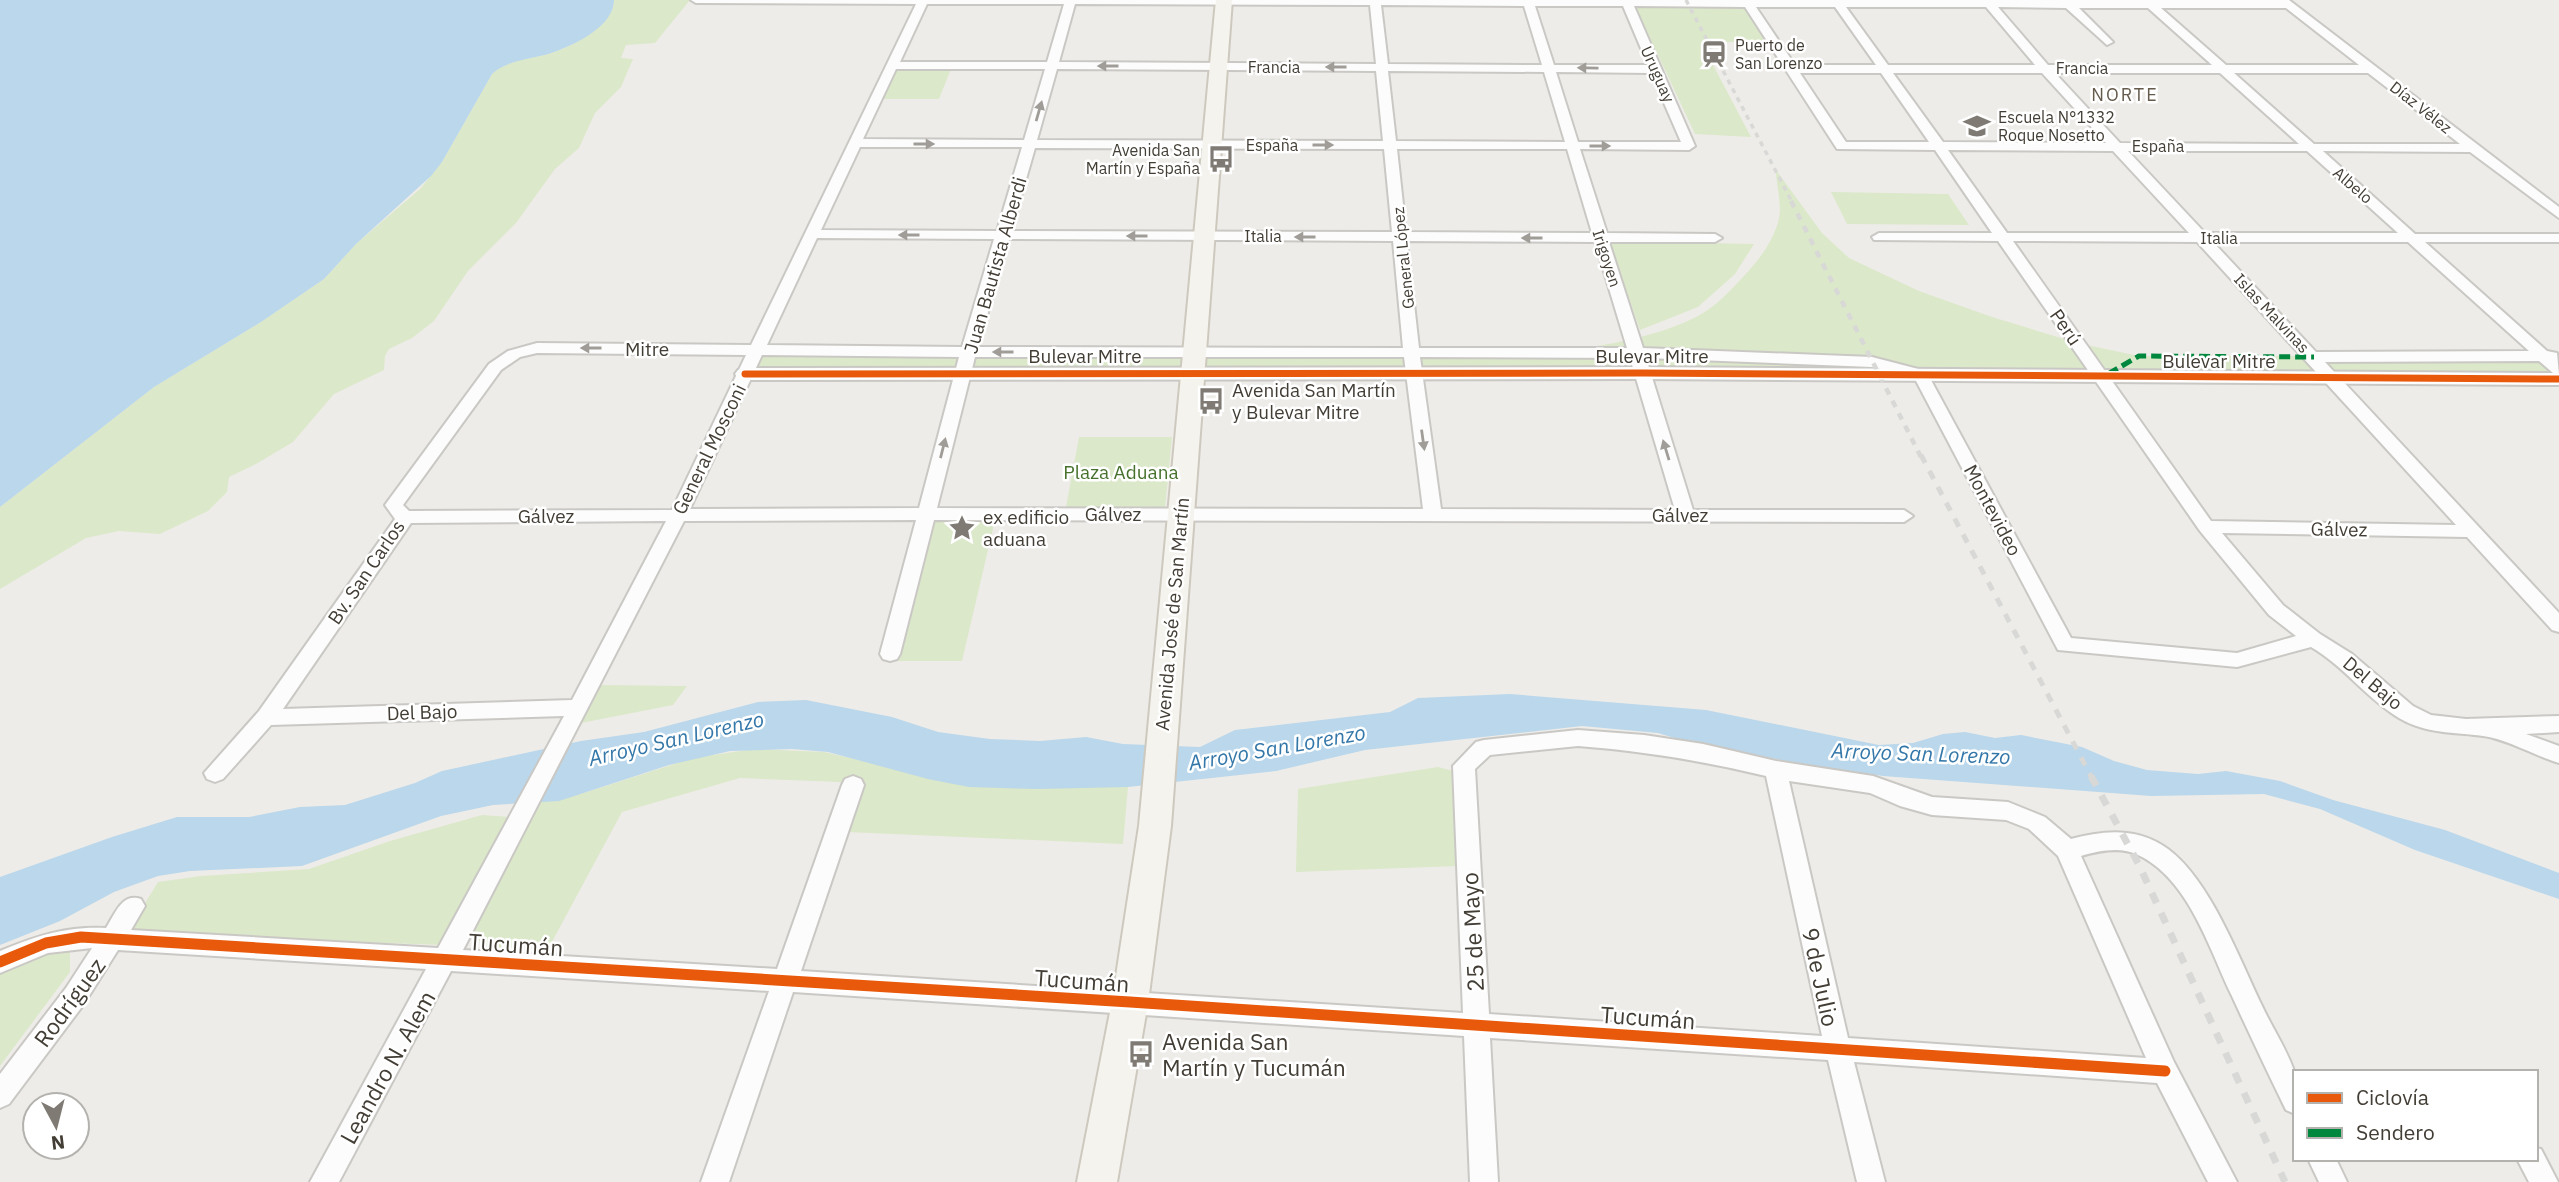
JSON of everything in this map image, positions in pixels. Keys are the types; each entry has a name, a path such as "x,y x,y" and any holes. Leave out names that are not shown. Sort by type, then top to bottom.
{"main road":[{"name":"Avenida José de San Martín","path":"1097,1182 1130,1002 1155,826 1224,1"}],"street":[{"path":"696,0 2285,2"},
{"name":"General Mosconi","path":"529,804 678,515 922,0"},
{"name":"Juan Bautista Alberdi","path":"890,654 966,362 1071,1"},
{"name":"General López","path":"1375,1 1433,515"},
{"name":"Irigoyen","path":"1528,1 1686,515"},
{"name":"Perú","path":"1837,2 2206,527 2276,610 2313,639"},
{"name":"Islas Malvinas","path":"1988,2 2043,67 2119,146 2314,357 2330,379 2559,625"},
{"path":"2067,2 2107,42"},
{"name":"Albelo","path":"2148,2 2308,146 2552,356 2559,370"},
{"name":"Díaz Vélez","path":"2285,2 2559,214"},
{"name":"Uruguay","path":"1626,3 1689,146"},
{"path":"1748,3 1792,69"},
{"name":"Francia","path":"891,65 1656,69"},
{"name":"Francia","path":"1792,69 2371,69"},
{"name":"España","path":"1792,69 1842,146 2474,148"},
{"name":"España","path":"856,143 1689,146"},
{"name":"Italia","path":"811,234 1716,238"},
{"name":"Italia","path":"1879,237 2559,238"},
{"name":"Mitre","path":"537,348 758,349"},
{"name":"Bv. San Carlos","path":"215,773 266,717 406,517 399,513 394,505 478,388 495,367 514,354 537,348"},
{"name":"Bulevar Mitre","path":"758,349 966,362"},
{"path":"2314,357 2552,356"},
{"name":"Bulevar Mitre","path":"745,374 966,362 1640,363 2101,378 2559,379"},
{"name":"Montevideo","path":"1920,374 2065,645 2237,660 2313,639"},
{"name":"Gálvez","path":"406,517 927,514 1904,516"},
{"name":"Gálvez","path":"2206,527 2472,531"},
{"name":"Del Bajo","path":"2313,639 2347,659 2385,696 2415,718 2448,725 2488,728 2559,724"},
{"name":"Del Bajo","path":"266,717 579,708"},
{"path":"2488,728 2559,755"},
{"name":"25 de Mayo","path":"1484,1182 1464,766 1484,748 1578,738 1644,743 1703,752 1776,770"},
{"path":"1776,770 1873,785 1908,800 1932,806 2008,811 2037,823 2067,850 2165,1071 2223,1182"},
{"name":"9 de Julio","path":"1776,770 1838,1049 1871,1182"},
{"path":"715,1182 852,785"},
{"name":"Leandro N. Alem","path":"324,1182 529,804"},
{"path":"2067,850 2108,840 2138,843 2160,856 2184,878 2200,904 2293,1097"},
{"name":"Rodríguez","path":"0,1095 75,996 113,941 133,906"},
{"name":"Tucumán","path":"0,962 46,943 81,937 1130,1002 2165,1071"},
{"path":"2323,1161 2333,1182"},
{"path":"2532,1161 2544,1182"}],"green space":[{"path":"614,0 690,0 655,43 626,45 621,58 633,59 621,87 595,113 579,148 555,169 516,223 468,271 434,321 412,338 389,349 385,356 384,370 334,394 293,442 229,477 227,492 208,511 160,534 119,531 86,538 0,589 0,507 154,387 261,322 324,279 356,244 420,189 442,162 492,74 514,62 554,52 592,33 608,18"},
{"path":"1742,5 1766,42 1701,42 1751,137 1695,134 1635,6"},
{"path":"897,69 951,69 939,99 883,99"},
{"path":"1776,170 1822,233 1849,258 1919,291 2077,343 2139,356 2559,356 2559,379 745,374 758,349 1547,353 1624,341 1662,331 1698,316 1722,298 1749,271 1769,243 1777,226 1780,207"},
{"path":"1831,192 1948,194 1969,225 1847,224"},
{"path":"1609,241 1754,244 1735,274 1698,307 1640,330"},
{"name":"Plaza Aduana","path":"1079,437 1172,437 1165,508 1066,507"},
{"path":"995,520 962,661 895,661 932,521"},
{"path":"600,685 687,686 673,705 581,723"},
{"path":"754,749 824,752 978,787 1128,787 1123,844 847,832 862,792 839,782 740,778 622,812 547,951 486,946 468,931 537,802 587,792 693,758"},
{"path":"1438,767 1454,771 1458,866 1296,872 1298,789"},
{"path":"482,815 510,817 444,945 126,934 158,882 201,876 309,869 390,841"},
{"path":"70,948 70,972 0,1066 0,967 30,954"}],"water":[{"path":"0,0 614,0 608,18 583,39 546,55 506,65 492,74 442,162 431,176 356,244 324,279 261,322 154,387 0,507"},
{"name":"Arroyo San Lorenzo","path":"1510,694 1706,710 1879,745 1913,743 1943,734 1965,732 1995,738 2021,735 2082,747 2114,761 2147,770 2198,774 2226,771 2280,781 2333,800 2445,830 2559,873 2559,899 2415,850 2320,809 2264,794 2151,796 1883,776 1806,765 1658,733 1582,726 1365,750 1276,771 1128,787 969,787 928,779 828,752 792,749 730,751 669,765 559,801 493,805 441,816 302,866 190,871 158,876 114,892 60,921 0,945 0,877 112,837 177,817 249,817 300,807 345,805 415,783 442,771 581,741 644,732 758,702 806,700 892,717 938,732 990,739 1040,741 1086,737 1123,744 1200,747 1235,730 1390,712 1418,698"}],"railway":[{"path":"1686,0 1792,202"},
{"path":"1791,201 1921,457"},
{"path":"1921,455 2092,778"},
{"path":"2091,776 2139,865 2285,1182"}],"marked path":[{"path":"2108,374 2139,356 2314,357"}],"cycle path":[{"path":"745,374 1643,373 2559,379"},
{"path":"0,962 46,943 81,937 1130,1002 2165,1071"}],"place":[{"name":"Puerto de San Lorenzo","path":"1714,54"},
{"name":"Escuela N°1332 Roque Nosetto","path":"1977,126"},
{"name":"Avenida San Martín y España","path":"1221,159"},
{"name":"Avenida San Martín y Bulevar Mitre","path":"1211,401"},
{"name":"ex edificio aduana","path":"962,528"},
{"name":"Avenida San Martín y Tucumán","path":"1141,1054"}],"district":[{"name":"NORTE","path":"2125,94"}]}
